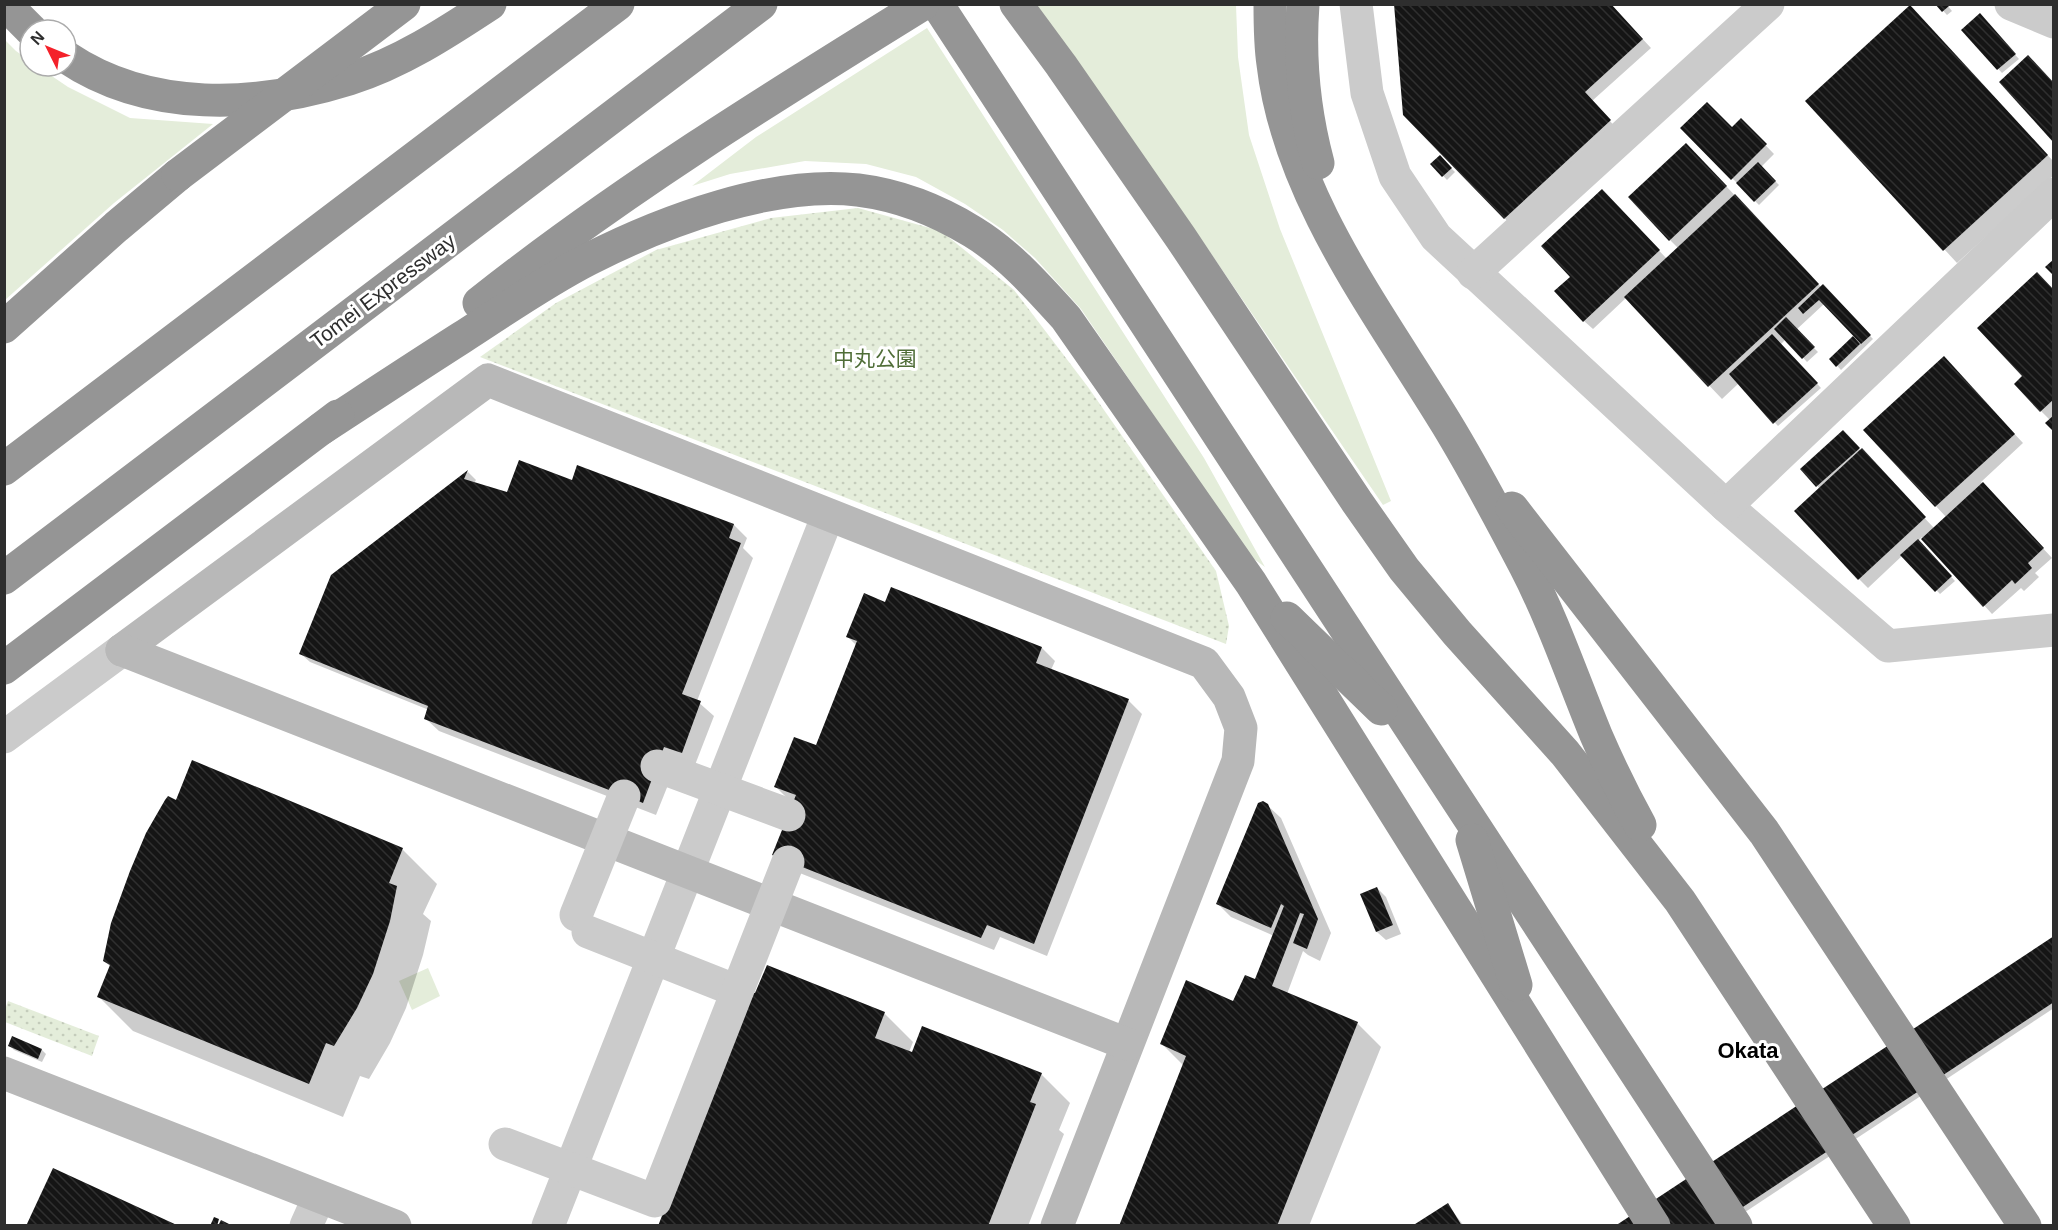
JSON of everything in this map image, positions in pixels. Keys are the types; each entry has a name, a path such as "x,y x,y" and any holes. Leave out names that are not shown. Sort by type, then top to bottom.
{"highway":[{"path":"4,4 19,18"},
{"path":"4,327 178,175 404,4"},
{"path":"78,65 125,87 167,97 210,100 250,99 349,79 394,61 437,38 490,4"},
{"path":"4,469 618,4"},
{"name":"Tomei Expressway","path":"4,578 761,4"},
{"path":"937,4 1736,1226"},
{"path":"1016,4 1174,228 1404,569 1457,633 1565,753 1680,901 1894,1226"},
{"path":"1270,4 1273,65 1283,114 1299,163 1342,256 1446,424 1527,569 1597,737 1680,901"},
{"path":"1303,4 1301,40 1304,90 1312,141 1326,193 1349,254 1381,320"},
{"path":"4,668 321,429 497,289 597,214 678,158 911,12"},
{"path":"321,429 534,291 588,260 681,219 736,202 816,190 858,190 900,199 938,213 973,232 1005,256 1036,284 1066,318 1251,583 1654,1226"},
{"path":"1446,424 1764,832 2025,1226"},
{"path":"1251,583 1424,750"},
{"path":"1461,803 1529,1027"}],"street":[{"path":"1356,4 1367,93 1395,176 1436,237 1726,506 1888,646 2054,630"},
{"path":"1473,273 1768,4"},
{"path":"2011,4 2054,22"},
{"path":"1726,506 2054,194"},
{"path":"4,737 488,380 1204,663 1229,697 1240,728 1238,761 1057,1226"},
{"path":"548,1226 828,515"},
{"path":"122,650 1127,1044"},
{"path":"657,766 789,815"},
{"path":"624,796 582,924 737,991"},
{"path":"505,1144 655,1201 674,1170 725,1039 737,991 788,862"},
{"path":"4,1073 312,1211 395,1226"}],"green space":[{"path":"1035,5 1236,5 1238,57 1249,135 1280,229 1391,501 1383,505 1177,204"},
{"path":"927,28 1204,458 1265,567 1250,556 1081,309 1035,258 1003,230 965,204 916,177 866,164 805,161 730,174 692,186 756,137"},
{"path":"4,39 18,52 18,78 55,78 130,118 213,124 114,203 5,300"},
{"name":"中丸公園","path":"858,208 941,231 1014,290 1088,387 1216,571 1229,626 1226,644 480,357 556,303 656,250 771,218"},
{"path":"428,968 440,996 412,1010 399,981"},
{"path":"8,1001 99,1036 92,1056 5,1022"}],"building":[{"path":"1394,4 1611,4 1643,39 1585,92 1611,120 1504,219 1403,115"},
{"path":"1935,4 1948,4 1949,6 1942,12"},
{"path":"1910,5 2048,155 1943,251 1805,101"},
{"path":"1980,13 2016,54 1997,70 1961,30"},
{"path":"2028,55 2054,83 2054,143 1999,82"},
{"path":"1707,102 1732,127 1741,118 1767,144 1731,180 1680,128"},
{"path":"1686,143 1727,186 1669,241 1628,197"},
{"path":"1440,155 1452,168 1442,177 1430,164"},
{"path":"1758,162 1776,181 1754,202 1736,183"},
{"path":"1602,189 1660,250 1583,322 1554,291 1570,277 1541,246"},
{"path":"1735,194 1819,284 1708,387 1624,297"},
{"path":"2054,259 2054,276 2045,267"},
{"path":"2037,272 2054,290 2054,399 2040,412 2014,384 2022,376 1977,328"},
{"path":"1823,284 1871,335 1861,344 1819,300 1803,314 1798,308"},
{"path":"1786,317 1815,347 1802,359 1774,329"},
{"path":"1772,334 1818,383 1773,424 1729,374"},
{"path":"1853,336 1860,344 1836,367 1829,359"},
{"path":"1944,356 2015,434 1935,507 1863,430"},
{"path":"2054,415 2054,432 2045,423"},
{"path":"1843,430 1860,448 1816,487 1800,469"},
{"path":"1862,448 1926,517 1858,580 1794,511"},
{"path":"519,460 572,480 577,465 734,524 729,538 741,543 682,694 701,701 682,753 664,747 643,803 424,719 428,706 299,654 331,575 468,470 464,479 507,492"},
{"path":"1983,482 2044,548 2028,563 2032,568 2015,584 2012,580 1983,607 1921,539"},
{"path":"1918,539 1952,576 1935,592 1900,555"},
{"path":"891,587 1042,647 1036,663 1129,699 1034,944 987,925 981,938 772,855 796,795 774,787 794,737 816,745 857,641 846,637 864,593 885,602"},
{"path":"192,760 403,848 389,883 397,886 390,921 373,974 357,1008 334,1046 326,1043 309,1084 97,997 110,965 103,961 111,923 130,871 146,833 165,800 168,796 176,800"},
{"path":"1263,801 1268,804 1318,919 1307,949 1293,943 1304,914 1300,913 1272,986 1358,1022 1277,1226 1119,1226 1186,1056 1160,1044 1186,980 1233,1001 1245,975 1255,979 1284,906 1281,904 1271,928 1216,904 1258,803"},
{"path":"1377,887 1393,925 1376,932 1360,894"},
{"path":"2054,936 2054,1002 1714,1226 1615,1226"},
{"path":"767,965 885,1012 875,1038 912,1052 922,1026 1042,1073 1030,1102 1036,1104 988,1226 658,1226 750,992 755,993"},
{"path":"12,1036 42,1049 38,1059 8,1046"},
{"path":"53,1168 179,1226 26,1226"},
{"path":"1448,1203 1462,1226 1412,1226"},
{"path":"214,1217 219,1219 217,1226 210,1226"},
{"path":"221,1220 233,1226 218,1226"}],"district":[{"name":"Okata","path":"1748,1050"}]}
